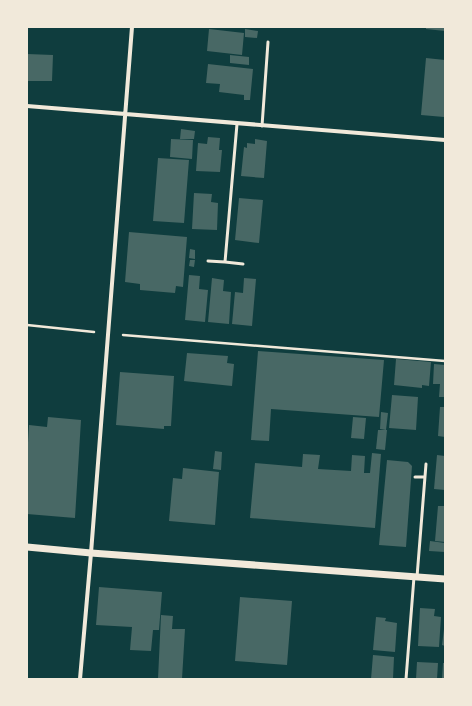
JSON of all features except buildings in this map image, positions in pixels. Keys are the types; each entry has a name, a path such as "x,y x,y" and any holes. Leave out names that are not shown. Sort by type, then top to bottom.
{"street":[{"path":"80,679 109,334 132,27"},
{"path":"27,106 445,140"},
{"path":"27,547 445,579"}],"lane":[{"path":"262,126 268,42"},
{"path":"225,262 237,124"},
{"path":"208,261 243,264"},
{"path":"406,679 426,464"},
{"path":"415,477 425,477"}],"path":[{"path":"27,325 109,334 445,361"}]}
